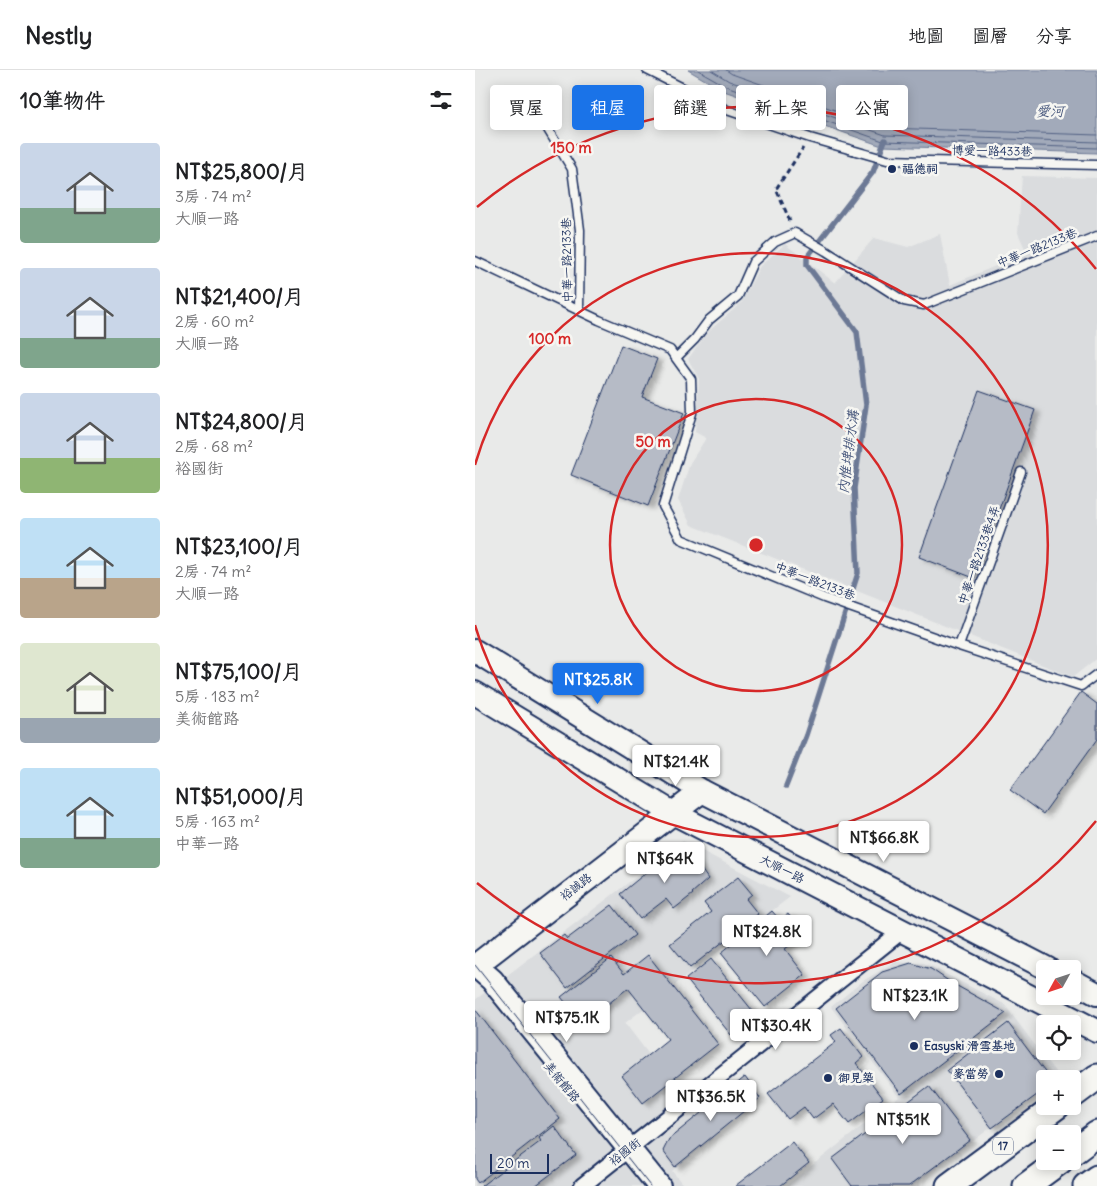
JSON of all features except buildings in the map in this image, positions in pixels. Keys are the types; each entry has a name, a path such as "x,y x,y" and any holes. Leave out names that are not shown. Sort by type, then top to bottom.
{"main road":[{"path":"1081,1089 1097,1077"},
{"name":"17","path":"949,1186 1045,1115"},
{"path":"1081,1146 1097,1134"},
{"path":"1027,1186 1048,1170"},
{"path":"1086,1186 1097,1178"}],"street":[{"path":"475,651 702,791 1036,963"},
{"name":"大順一路","path":"475,693 673,813 1097,1031"},
{"name":"裕誠路","path":"475,966 702,791"},
{"name":"裕國街","path":"582,1186 903,930"},
{"name":"美術館路","path":"475,966 495,999 625,1152 659,1186"},
{"path":"1081,985 1097,994"},
{"name":"美術館路","path":"625,1152 644,1186"}],"lane":[{"path":"647,70 727,110 810,138"},
{"name":"中華一路2133巷","path":"548,130 572,169 580,230 579,310"},
{"name":"博愛一路433巷","path":"810,138 887,160 1097,165"},
{"path":"676,358 695,339 709,320 737,296 753,262 775,242 795,233"},
{"name":"中華一路2133巷","path":"795,233 904,301 924,305 1097,236"},
{"name":"中華一路2133巷","path":"475,261 670,350 676,358 691,379 692,413 663,506 681,539 837,603 1081,686 1097,674"},
{"name":"中華一路2133巷4弄","path":"959,646 1021,472"}],"path":[{"path":"795,233 776,189 810,138"}],"shaded area":[{"path":"1022,176 1097,178 1097,658 1073,677 691,525 678,500 690,463 706,438 695,432 699,379 688,359 709,331 741,303 760,266 785,244 835,283 874,238 908,247 940,234 950,285 1027,253 1018,233"},
{"path":"683,841 790,897 625,1023 713,1139 672,1171 684,1186 475,1186 475,1000"},
{"path":"894,962 924,963 1004,1004 1036,1046 1036,1060 1046,1060 1054,1070 1036,1070 1036,1094 913,1186 786,1186 899,1097 831,1007 863,981"}],"water":[{"name":"愛河","path":"688,70 1097,70 1097,153 882,146 836,130 908,130 908,85 836,85 836,130 826,127 826,85 736,85 736,95 726,92 726,85 714,85"}],"waterway":[{"name":"內惟埤排水溝","path":"786,786 806,735 858,573 854,488 866,405 857,332 807,265 807,257 873,172 885,140"}],"tram line":[{"path":"475,965 650,1186"}],"place":[{"name":"福德祠","path":"892,169"},
{"name":"Easyski 滑雪基地","path":"914,1046"},
{"name":"麥當勞","path":"999,1074"},
{"name":"御見築","path":"828,1078"}]}
